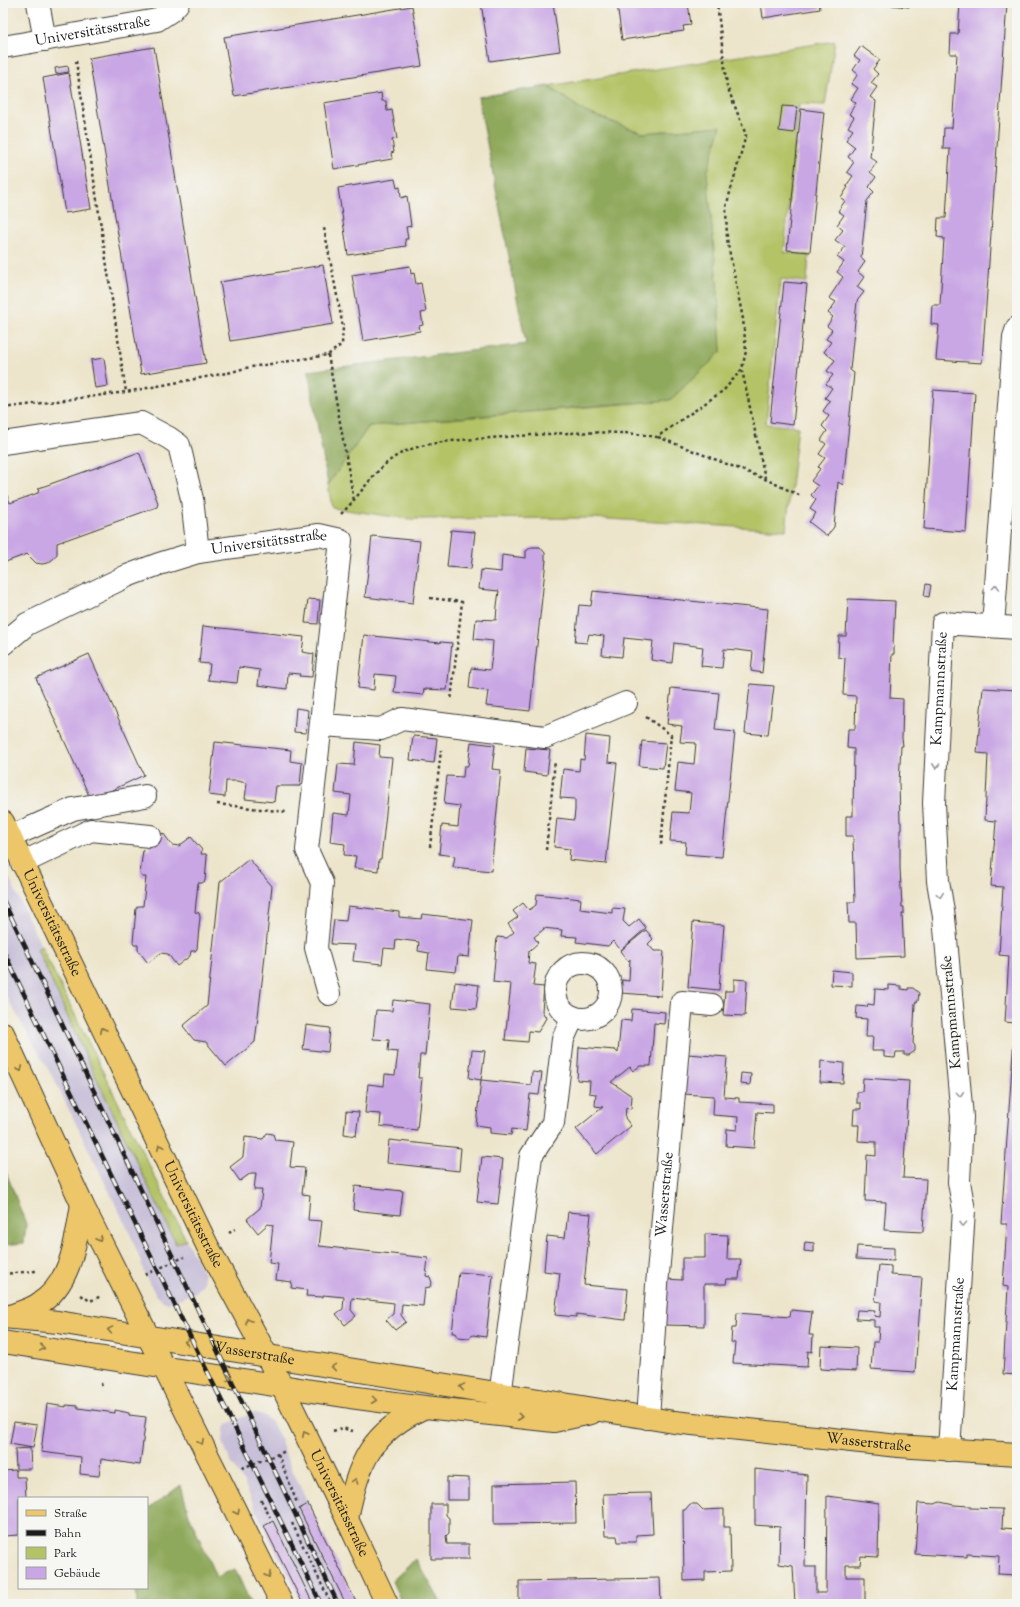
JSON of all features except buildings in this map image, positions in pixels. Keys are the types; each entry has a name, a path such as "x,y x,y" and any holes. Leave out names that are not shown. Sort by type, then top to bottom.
{"main road":[{"name":"Universitätsstraße","path":"7,830 207,1246 267,1356 280,1386 347,1519 387,1604"},
{"path":"3,1033 82,1204 282,1604"},
{"path":"5,1317 37,1305 52,1294 62,1280 74,1249 82,1204"},
{"name":"Wasserstraße","path":"5,1317 58,1322 267,1356 499,1404"},
{"name":"Wasserstraße","path":"3,1342 163,1368 425,1407 499,1404 602,1411 745,1431 950,1450 1017,1454"},
{"path":"347,1519 352,1490 365,1458 389,1428 405,1416 425,1407"}],"street":[{"path":"38,3 45,40"},
{"name":"Universitätsstraße","path":"3,47 157,20 178,4"},
{"path":"1017,328 1014,337 993,626 1017,628"},
{"path":"3,443 141,423 169,438 179,445 192,499 198,552"},
{"name":"Universitätsstraße","path":"3,644 27,624 127,576 159,564 198,552 319,535 341,540 322,725 307,850 322,883 316,948 329,994"},
{"path":"3,622 27,624"},
{"name":"Kampmannstraße","path":"950,1450 964,1210 959,1182 962,1117 944,917 938,881 934,803 943,623 993,626"},
{"path":"322,725 381,729 402,719 545,737 626,703"},
{"path":"7,830 73,809 145,796"},
{"path":"22,863 91,830 150,836"},
{"name":"Wasserstraße","path":"648,1418 657,1284 682,1002 712,1005"},
{"path":"499,1404 530,1156 553,1123 563,1039 572,1017"}],"path":[{"path":"717,3 727,86 746,135 726,207 727,240 743,319 746,351 742,369 766,479"},
{"path":"72,34 126,392"},
{"path":"3,408 126,392 232,372 245,368 328,355 342,344 343,327 324,228"},
{"path":"328,355 354,501"},
{"path":"657,437 724,390 742,369"},
{"path":"319,535 354,501 371,478 398,455 422,446 464,440 563,434 622,433 657,437 766,479 801,496"},
{"path":"430,598 462,602 430,847"},
{"path":"626,703 671,735 661,845"},
{"path":"546,850 557,742 553,733"},
{"path":"217,804 311,815"},
{"path":"144,1276 187,1255"},
{"path":"3,1274 39,1271"},
{"path":"78,1292 90,1301 99,1297"},
{"path":"278,1454 297,1503"},
{"path":"292,1523 331,1604"}],"shaded area":[{"path":"3,864 41,946 37,949 176,1244 186,1240 204,1274 203,1284 196,1292 168,1303 156,1295 148,1281 131,1236 55,1081 3,991"},
{"path":"254,1412 265,1416 278,1433 287,1459 357,1604 303,1604 261,1521 244,1483 230,1461 223,1442 224,1430 227,1424"}],"green space":[{"path":"835,41 825,105 799,104 784,252 809,255 807,282 781,279 766,424 798,427 786,530 592,518 409,519 332,508 328,485 369,426 670,400 721,352 718,294 707,173 721,126 643,133 585,112 548,86"},
{"path":"548,86 585,112 643,133 721,126 707,173 718,294 721,352 670,400 369,426 328,485 308,371 526,344 478,97"},
{"path":"41,946 186,1240 176,1244 81,1046 37,949"},
{"path":"3,1164 26,1224 24,1243 3,1245"},
{"path":"181,1485 189,1515 216,1577 235,1569 251,1604 137,1604 136,1589 148,1589 148,1509"},
{"path":"416,1559 442,1604 402,1604 392,1581"}],"railway":[{"path":"3,900 338,1604"},
{"path":"3,950 121,1196 321,1604"}]}
